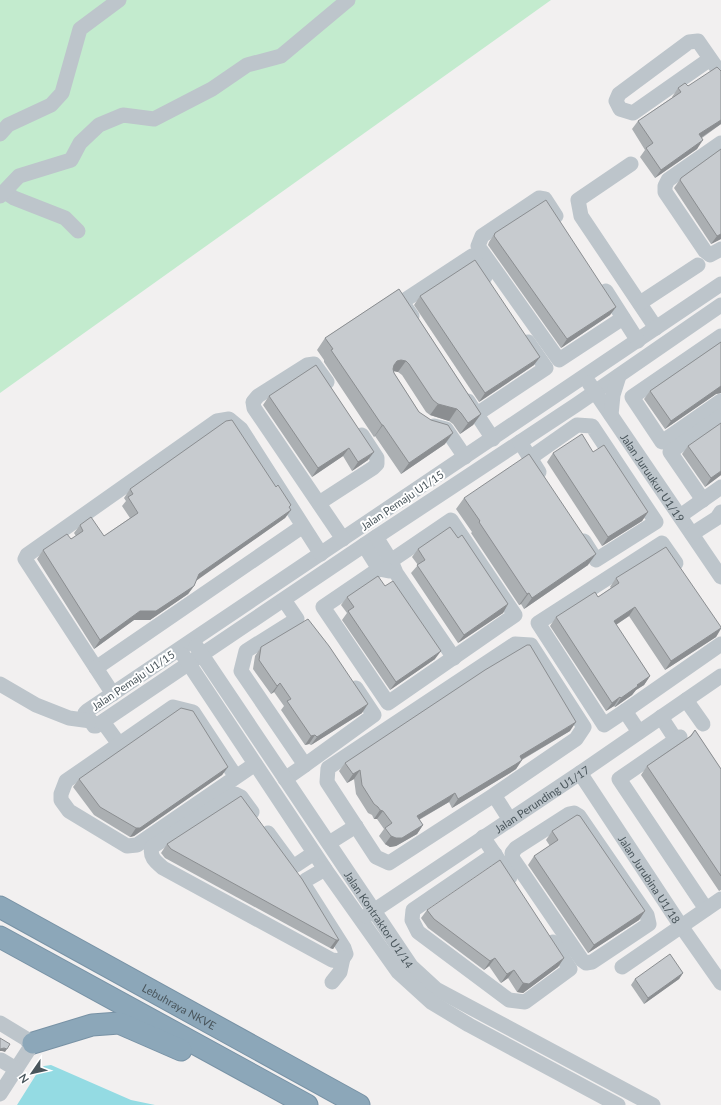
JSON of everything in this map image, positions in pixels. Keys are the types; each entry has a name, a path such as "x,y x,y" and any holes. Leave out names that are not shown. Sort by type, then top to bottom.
{"highway":[{"name":"Lebuhraya NKVE","path":"0,907 359,1105"},
{"path":"0,937 307,1105"},
{"path":"33,1044 92,1025 119,1023 179,1048 295,1105"}],"street":[{"path":"0,134 8,125 51,105 62,93 80,29 119,0"},
{"path":"78,231 65,218 2,194 19,176 71,160 80,143 99,125 123,115 154,119 212,89 247,65 281,56 348,0"},
{"path":"710,60 633,113 620,109 616,101 618,94 689,42 698,41 721,74"},
{"path":"721,143 668,180 665,186 665,192 705,251 710,255 721,249"},
{"path":"632,164 578,200 582,216 656,328"},
{"path":"562,226 545,199 539,198 482,236 478,246 559,360 623,318"},
{"path":"420,328 402,302 472,256 546,368 477,414"},
{"path":"640,303 698,265"},
{"path":"597,278 638,341"},
{"name":"Jalan Pemaju U1/15","path":"715,309 595,392 370,541 189,664 97,721 86,713 721,284"},
{"path":"715,309 721,330"},
{"path":"721,336 632,397 662,442 721,401"},
{"path":"335,395 314,364 307,365 258,396 253,402 254,408 343,539"},
{"name":"Jalan Juruukur U1/19","path":"585,376 721,578"},
{"path":"576,404 592,407 611,415 613,395 618,376"},
{"path":"459,388 492,438"},
{"path":"703,500 670,452 721,416"},
{"path":"113,694 25,559 27,555 211,425 229,418 241,429 321,554"},
{"path":"423,421 446,429 465,457"},
{"path":"530,458 577,425 592,426 656,522 596,560 576,528"},
{"path":"319,503 374,468 377,464 377,458 356,426"},
{"path":"520,442 547,483"},
{"path":"680,516 721,487"},
{"path":"692,534 720,518"},
{"path":"451,520 515,615 388,703 323,607 389,568 451,520"},
{"path":"96,668 303,526"},
{"path":"370,541 454,658"},
{"path":"683,573 662,543 538,623 604,725 721,644"},
{"path":"284,600 297,619"},
{"path":"305,765 241,671 246,651 297,619 306,618 311,624"},
{"name":"Jalan Kontraktor U1/14","path":"192,640 411,966 436,989 653,1105"},
{"path":"514,644 531,645 584,727 576,739 494,795 389,863 376,857 327,782 328,768 514,644"},
{"name":"Jalan Kontraktor U1/14","path":"179,649 324,869 398,972 431,1002 618,1105"},
{"path":"697,661 716,679"},
{"path":"285,779 374,715 348,675"},
{"name":"Jalan Perunding U1/17","path":"360,920 580,773 716,679"},
{"path":"0,684 36,705 69,718 97,721 119,744"},
{"path":"686,700 703,724"},
{"path":"236,777 193,712 174,707 66,781 61,794 61,800 69,811 127,846 137,845 255,764"},
{"path":"625,711 639,732"},
{"path":"661,717 678,739 619,779 706,909"},
{"name":"Jalan Jurubina U1/18","path":"580,773 681,926 721,983"},
{"path":"314,853 296,865 290,863 241,797 235,794 152,847 150,852 152,858 163,868 177,876 332,960 339,961 344,958"},
{"path":"494,795 516,848"},
{"path":"574,813 579,816 647,915 648,924 592,962 586,963 582,960 513,859 512,853 516,848 568,814 574,813"},
{"path":"329,843 356,826"},
{"path":"483,837 536,918"},
{"path":"495,854 413,910 412,920 418,932 509,1000 525,1002 570,969 545,931"},
{"path":"324,869 306,880 304,885 344,948 346,954 340,972 332,982"},
{"path":"622,967 721,899"},
{"path":"0,1023 33,1044 0,1094"},
{"path":"1,1060 16,1069"}],"green space":[{"path":"0,0 551,0 0,393"}],"water":[{"path":"51,1065 131,1100 155,1105 17,1105 39,1070 44,1066"}],"building":[{"path":"717,67 721,71 721,120 699,134 703,140 661,170 646,148 653,143 638,121 681,92 678,88 685,83 688,86"},
{"path":"721,149 721,234 717,236 680,180"},
{"path":"546,200 616,307 567,339 494,236 495,233"},
{"path":"475,260 540,357 485,393 420,296"},
{"path":"399,289 481,414 468,423 457,409 438,404 433,400 406,361 397,361 393,369 394,373 419,412 431,420 448,425 453,433 409,463 331,350 333,349 325,338"},
{"path":"721,342 721,386 671,421 650,391"},
{"path":"316,365 374,452 358,462 349,448 318,468 269,396"},
{"path":"232,420 276,487 278,485 291,505 289,507 291,510 199,574 194,586 156,611 140,611 100,640 43,550 67,534 71,539 83,531 80,525 91,517 104,536 138,513 128,497 133,494 130,489 226,421"},
{"path":"721,423 721,471 711,478 688,446"},
{"path":"582,434 593,452 604,445 648,512 608,537 553,453"},
{"path":"529,454 596,554 532,598 529,593 527,594 464,498"},
{"path":"450,527 458,538 462,535 508,604 464,635 417,565 425,560 418,549"},
{"path":"666,547 721,628 671,661 635,607 614,621 650,676 637,685 638,686 612,703 556,617 595,592 598,597 619,583 616,578"},
{"path":"378,576 385,586 393,581 441,651 396,682 348,611 354,607 347,597"},
{"path":"308,619 329,646 368,704 317,737 315,735 311,736 287,701 291,699 280,683 277,686 259,660 261,647"},
{"path":"527,645 530,645 576,722 520,756 522,760 516,764 458,799 455,793 417,816 423,825 402,838 391,836 385,828 392,823 383,811 374,804 362,785 360,770 353,774 345,763 485,670"},
{"path":"181,708 193,711 228,767 140,828 136,828 100,807 79,779"},
{"path":"695,730 721,769 721,876 647,766 691,736"},
{"path":"241,796 302,879 339,940 336,940 171,849 167,844"},
{"path":"577,815 580,816 645,911 594,945 534,856 558,840 552,831"},
{"path":"500,860 564,958 529,984 523,983 514,970 507,974 495,958 490,961 434,919 427,910"},
{"path":"670,954 683,973 648,998 635,979"},
{"path":"0,1038 10,1044 7,1049 0,1049"}]}
